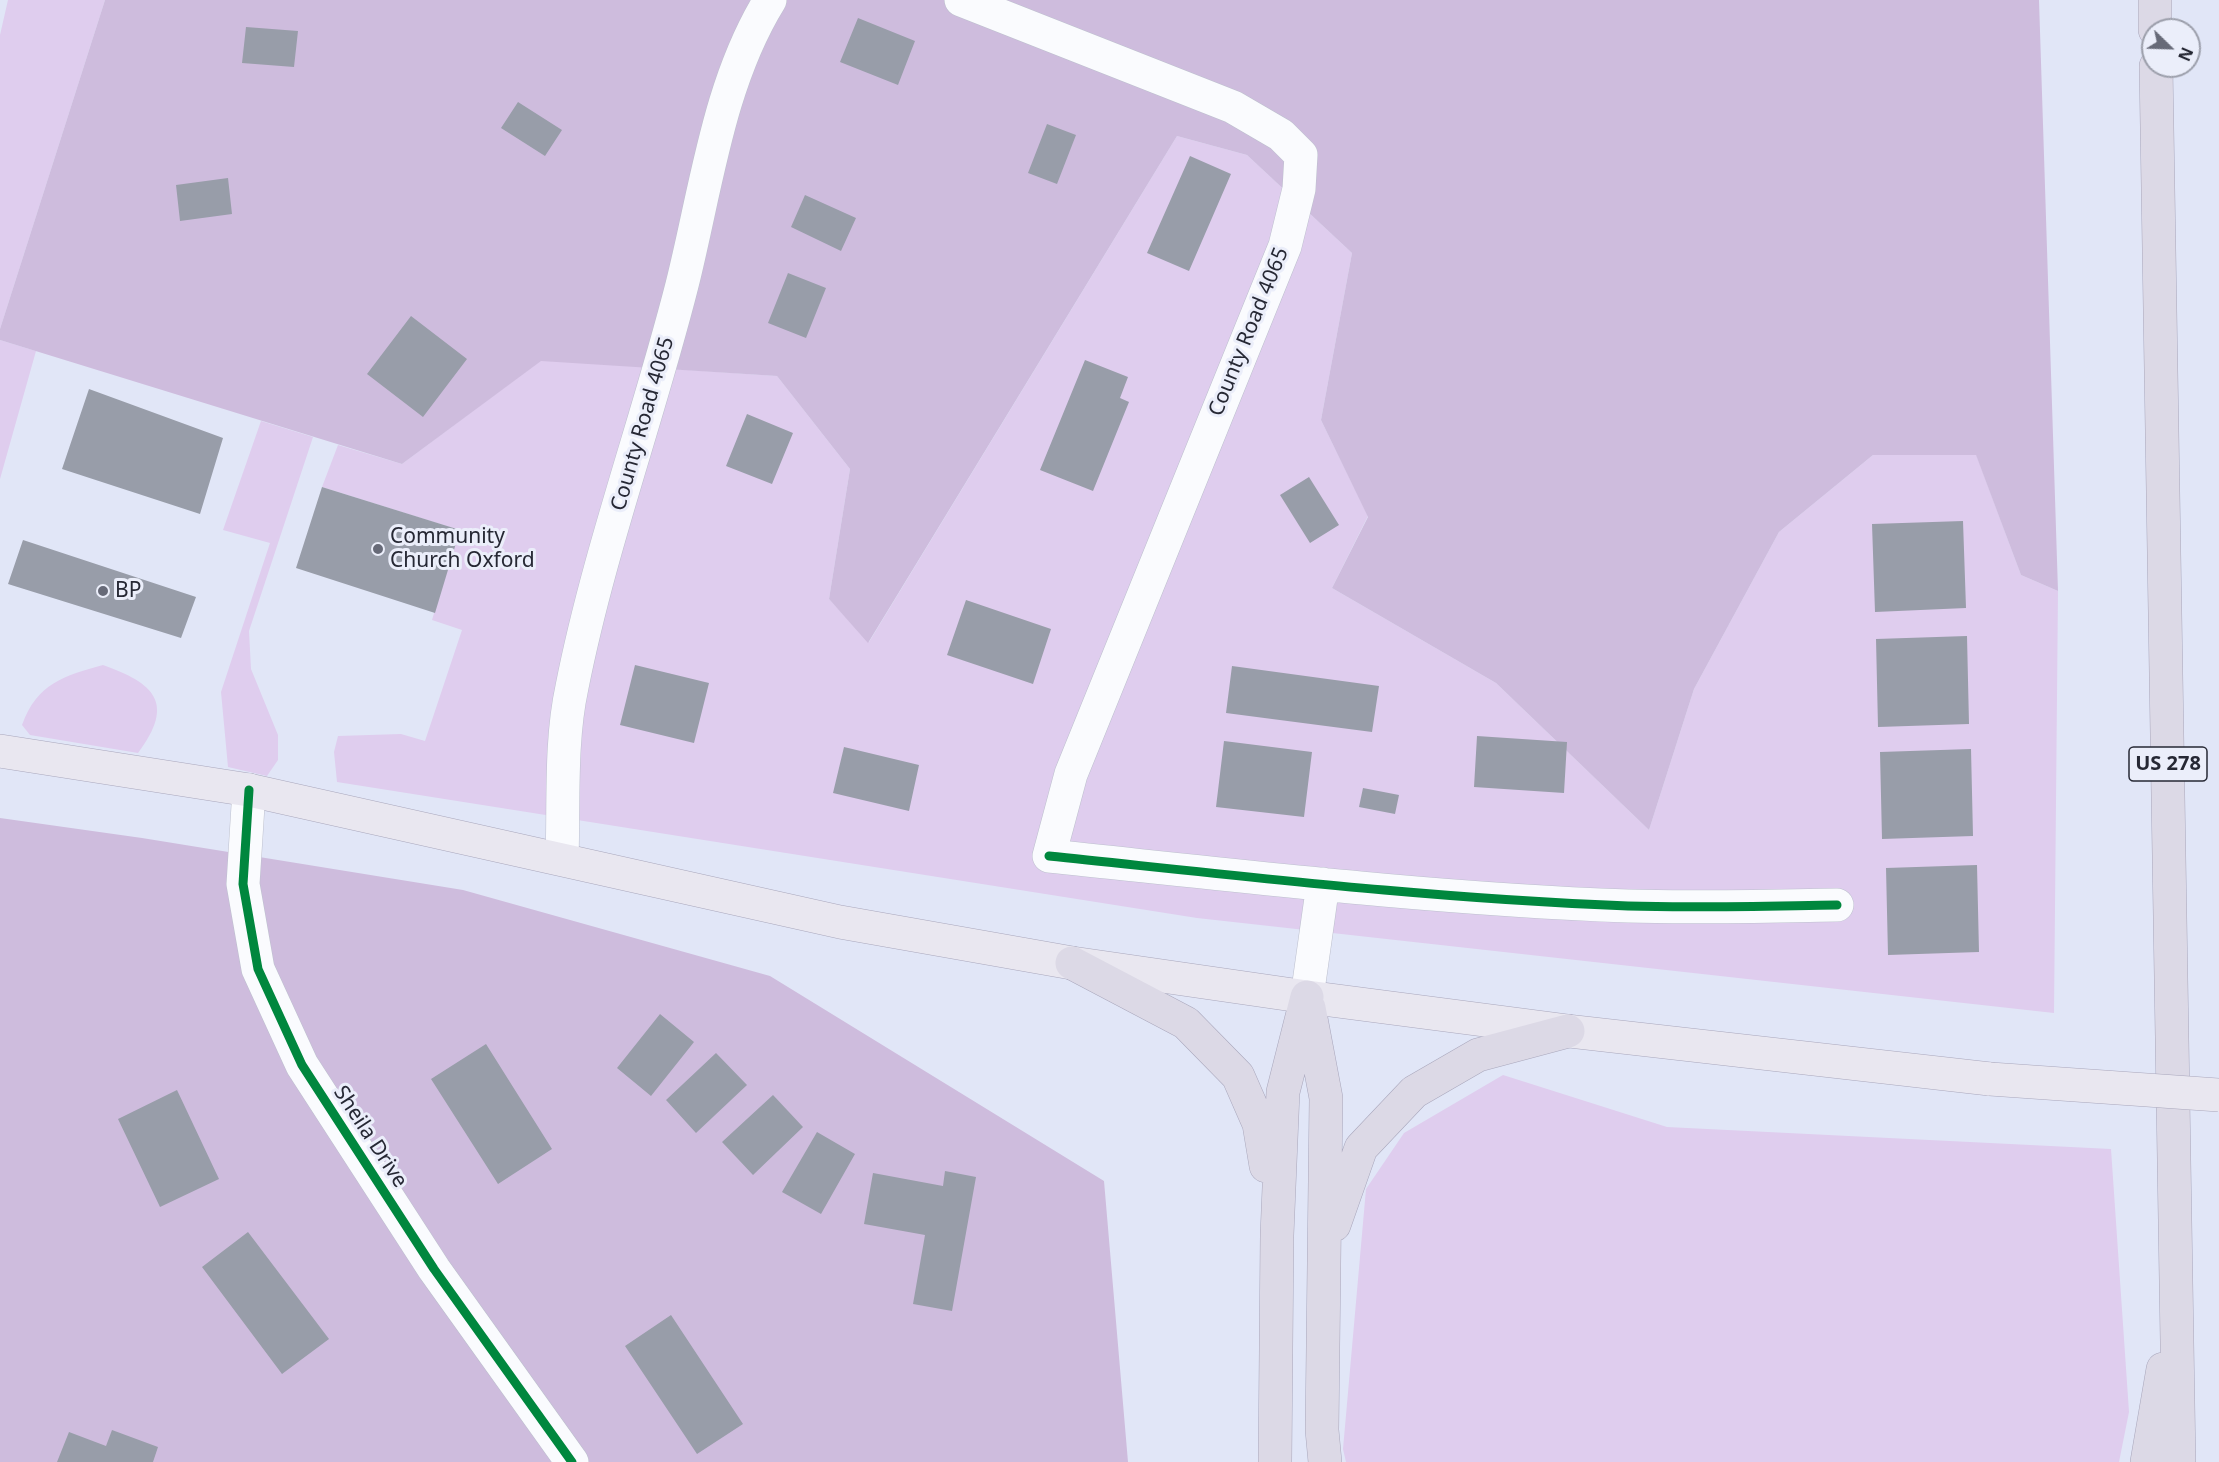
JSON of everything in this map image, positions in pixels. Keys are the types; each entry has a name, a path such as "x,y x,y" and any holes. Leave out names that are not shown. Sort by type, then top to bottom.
{"highway":[{"path":"2155,0 2156,18"},
{"name":"US 278","path":"2156,78 2179,1462"},
{"path":"1072,963 1186,1023 1238,1076 1259,1124 1277,1235"},
{"path":"1275,1462 1277,1235 1283,1092 1307,997"},
{"path":"1307,997 1326,1098 1322,1430 1325,1462"},
{"path":"1325,1249 1361,1148 1414,1092 1478,1056 1568,1031"},
{"path":"2147,1462 2177,1293"}],"main road":[{"path":"0,751 249,790 870,928 1072,963 1568,1031 1990,1079 2219,1095"}],"street":[{"name":"County Road 4065","path":"562,859 571,689 603,565 682,286 729,91 750,32 770,0"},
{"name":"County Road 4065","path":"961,0 1233,107 1281,135 1301,155 1299,189 1285,246 1071,774 1049,856 1323,884"},
{"name":"Sheila Drive","path":"249,790 243,884 258,969 302,1065 434,1269 572,1462"},
{"path":"1307,997 1323,884 1629,906 1837,905"}],"shaded area":[{"path":"8,0 105,0 0,329 0,35"},
{"path":"105,0 2039,0 2058,591 2021,575 1976,455 1873,455 1779,532 1694,689 1649,830 1496,683 1332,588 1368,517 1321,420 1352,253 1247,155 1177,136 868,643 829,599 850,469 777,376 541,361 402,464 0,340 0,329"},
{"path":"1177,136 1247,155 1352,253 1321,420 1368,516 1332,588 1496,683 1649,830 1694,689 1779,532 1873,455 1976,454 2021,575 2058,591 2054,1013 1197,918 337,782 334,752 338,736 401,734 425,741 462,630 432,620 459,530 322,487 338,445 402,464 541,360 777,376 850,469 829,599 869,642"},
{"path":"0,340 36,351 0,479"},
{"path":"261,421 313,437 249,631 251,669 278,735 278,760 267,776 228,767 221,692 270,543 223,530"},
{"path":"103,665 135,679 154,697 157,708 156,721 138,753 30,735 22,725 28,711 44,690 64,678"},
{"path":"0,818 142,838 463,890 770,976 1104,1181 1128,1462 0,1462"},
{"path":"1503,1075 1667,1127 2111,1149 2129,1412 2119,1462 1346,1462 1343,1449 1366,1189 1404,1133"}],"building":[{"path":"858,18 915,41 898,85 840,62"},
{"path":"246,27 298,31 294,67 242,63"},
{"path":"518,102 562,130 545,156 501,128"},
{"path":"1047,124 1076,135 1057,184 1028,173"},
{"path":"1190,156 1231,174 1189,271 1147,253"},
{"path":"228,178 232,214 180,221 176,185"},
{"path":"805,195 856,218 841,251 791,227"},
{"path":"788,273 826,288 806,338 768,323"},
{"path":"411,316 467,359 423,417 367,374"},
{"path":"1085,360 1128,377 1120,398 1129,402 1093,491 1040,470"},
{"path":"89,389 223,438 200,514 62,469"},
{"path":"747,414 793,433 772,484 726,466"},
{"path":"1309,477 1339,525 1310,543 1280,495"},
{"name":"Community Church Oxford","path":"322,487 460,530 435,613 296,568"},
{"path":"1963,521 1966,608 1875,612 1872,524"},
{"name":"BP","path":"23,540 196,597 181,638 8,584"},
{"path":"966,600 1051,629 1033,684 947,655"},
{"path":"1967,636 1969,724 1878,727 1876,639"},
{"path":"635,665 709,683 694,743 620,725"},
{"path":"1232,666 1379,686 1372,732 1226,713"},
{"path":"1477,736 1567,742 1564,793 1474,787"},
{"path":"1224,741 1312,752 1304,817 1216,807"},
{"path":"844,747 919,765 909,811 833,793"},
{"path":"1971,749 1973,836 1882,839 1880,752"},
{"path":"1363,788 1399,795 1395,814 1359,807"},
{"path":"1977,865 1979,952 1888,955 1886,868"},
{"path":"660,1014 694,1042 651,1096 617,1068"},
{"path":"486,1044 552,1149 498,1184 431,1079"},
{"path":"716,1053 747,1085 696,1133 666,1100"},
{"path":"177,1090 219,1179 160,1207 118,1119"},
{"path":"773,1095 803,1127 753,1175 722,1142"},
{"path":"817,1132 855,1154 821,1214 782,1192"},
{"path":"945,1171 976,1177 952,1311 913,1304 925,1235 864,1224 873,1173 943,1186"},
{"path":"248,1232 329,1339 282,1374 202,1267"},
{"path":"671,1315 743,1424 697,1454 625,1346"},
{"path":"112,1430 158,1447 153,1462 57,1462 69,1432 106,1446"}],"cycle path":[{"path":"249,790 243,884 258,969 302,1065 434,1269 572,1462"},
{"path":"1049,856 1338,886 1556,903 1680,907 1837,905"}],"place":[{"name":"Community Church Oxford","path":"378,549"},
{"name":"BP","path":"103,591"}]}
